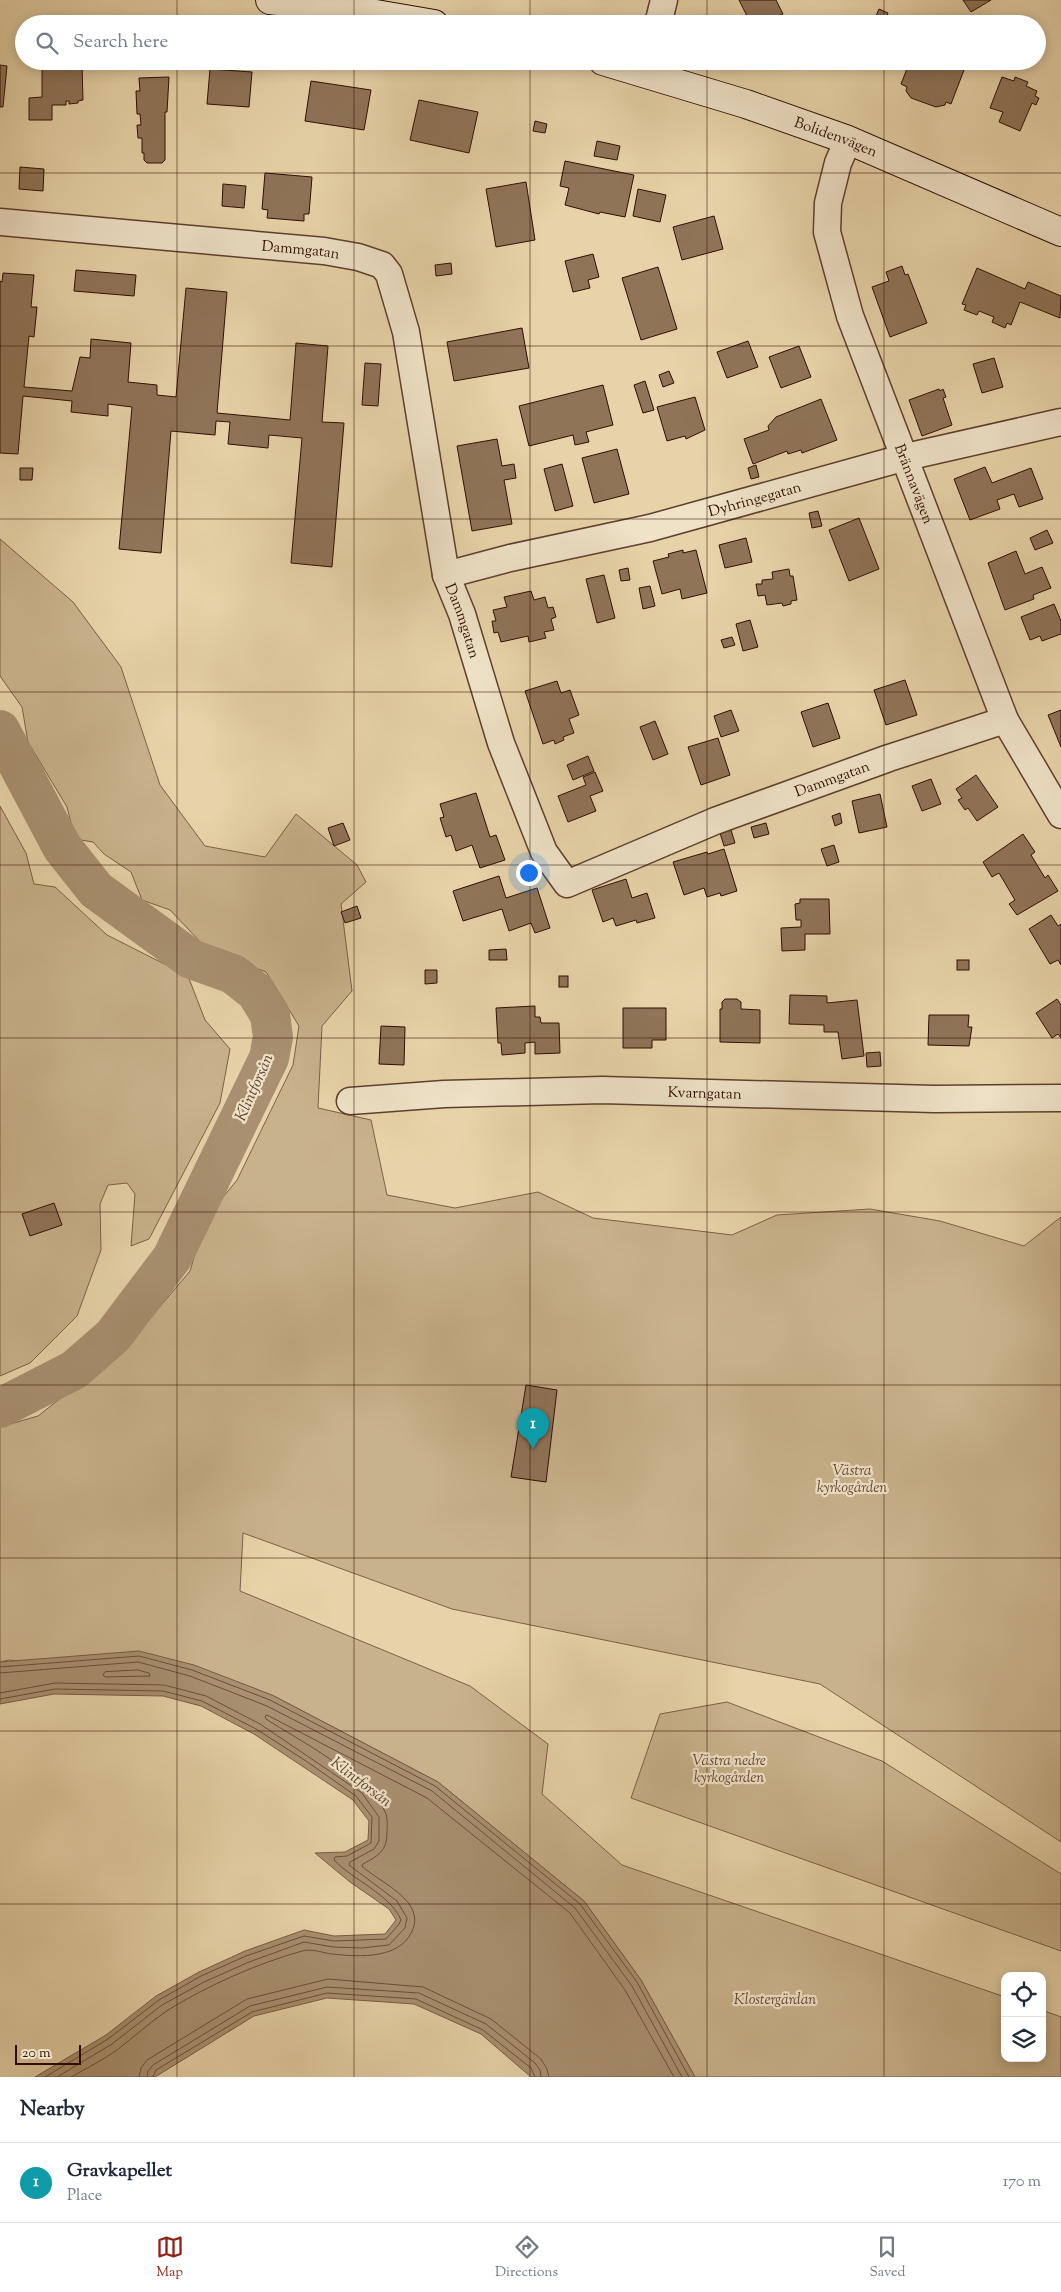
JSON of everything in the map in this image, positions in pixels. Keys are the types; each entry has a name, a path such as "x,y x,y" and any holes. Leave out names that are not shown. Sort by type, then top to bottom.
{"main road":[{"path":"270,0 381,15"},
{"name":"Bolidenvägen","path":"652,70 848,140 1061,232"}],"street":[{"path":"660,15 664,0"},
{"name":"Brännavägen","path":"848,140 836,170 828,203 827,232 850,316 906,457 1005,720 1061,815"},
{"name":"Dammgatan","path":"0,222 324,251 358,256 382,265 389,274 406,332 446,575 462,614 501,743 544,852 567,884 715,821 889,758 1005,720"},
{"name":"Dyhringegatan","path":"446,575 510,558 650,528 906,457 1061,422"},
{"name":"Kvarngatan","path":"350,1101 444,1094 602,1090 934,1099 1061,1098"}],"green space":[{"path":"0,539 73,602 121,667 160,785 205,846 265,857 296,814 357,865 366,882 341,904 352,991 322,1026 318,1108 371,1120 387,1195 455,1208 538,1192 593,1218 732,1235 777,1215 870,1209 940,1221 1024,1246 1061,1217 1061,1842 820,1684 452,1609 243,1533 240,1591 470,1686 548,1744 542,1794 622,1865 1001,1996 1001,2062 1046,2062 1046,2011 1061,2017 1061,2077 695,2077 641,1980 584,1901 438,1782 272,1695 9,1660 0,1662 0,1427 38,1416 89,1376 142,1328 190,1271 206,1218 237,1180 293,1065 299,1026 266,972 207,949 170,910 142,900 131,872 104,854 93,842 75,839 67,807 28,742 22,707 0,676"},
{"path":"0,806 26,853 34,884 55,887 107,935 188,976 205,1020 230,1049 220,1103 149,1239 131,1246 135,1194 127,1183 108,1185 100,1204 101,1250 77,1316 30,1363 0,1376"},
{"name":"Västra nedre kyrkogården","path":"727,1702 882,1761 1061,1874 1061,1951 631,1798 660,1714"}],"water":[{"path":"139,1651 194,1665 272,1695 438,1782 584,1901 641,1980 695,2077 531,2077 481,2034 414,2004 327,1998 254,2016 155,2077 35,2077 106,2035 156,1996 199,1972 245,1951 304,1930 334,1936 385,1934 396,1920 389,1909 350,1882 315,1853 345,1852 368,1840 369,1821 353,1800 254,1734 201,1706 163,1696 54,1694 0,1704 0,1662"}],"building":[{"path":"739,0 776,0 783,14 781,15 746,15"},
{"path":"963,0 991,0 971,12"},
{"path":"879,9 888,13 887,15 876,15"},
{"path":"0,65 7,66 3,107 0,107"},
{"path":"42,70 82,70 83,100 78,101 78,103 69,104 69,101 66,101 66,105 52,105 52,120 29,120 29,98 42,97"},
{"path":"210,70 252,72 249,107 207,104"},
{"path":"906,70 964,70 951,104 946,102 945,105 936,107 911,98 906,91 907,87 901,84"},
{"path":"169,77 167,112 165,112 165,160 162,163 147,163 144,160 144,153 142,153 142,138 138,138 137,125 141,125 140,114 137,114 136,91 140,91 139,78"},
{"path":"1002,77 1014,81 1015,77 1028,82 1026,86 1037,91 1035,96 1039,98 1036,105 1032,103 1020,131 999,122 1003,112 990,108"},
{"path":"311,81 371,90 364,130 305,121"},
{"path":"419,100 478,112 469,153 410,140"},
{"path":"535,121 547,124 545,133 533,131"},
{"path":"597,141 620,146 617,160 594,156"},
{"path":"565,161 634,175 625,217 600,212 599,214 565,205 569,188 560,186"},
{"path":"20,167 44,169 43,191 19,189"},
{"path":"265,173 312,177 309,214 304,214 304,221 267,218 268,210 262,209"},
{"path":"526,182 535,240 496,247 486,189"},
{"path":"223,184 246,186 244,208 222,206"},
{"path":"638,189 666,195 660,222 633,216"},
{"path":"714,216 723,249 682,260 673,227"},
{"path":"593,254 599,277 588,280 590,288 573,292 565,261"},
{"path":"451,263 452,274 436,276 435,265"},
{"path":"902,266 905,275 908,274 927,323 890,337 872,287 889,281 886,272"},
{"path":"658,267 677,329 641,340 622,278"},
{"path":"977,268 1025,289 1028,282 1061,296 1060,318 1020,302 1011,325 1007,323 1005,328 992,322 994,317 979,311 977,315 964,310 966,305 962,304"},
{"path":"76,270 136,275 134,296 74,291"},
{"path":"3,273 34,275 31,307 37,307 34,337 29,336 24,387 72,391 80,357 90,358 91,339 131,343 128,382 157,385 157,395 176,397 186,288 227,292 217,413 290,420 296,343 328,346 322,422 344,423 332,567 291,563 302,438 269,435 268,448 228,444 230,422 216,421 215,435 171,431 161,553 119,549 132,407 108,404 108,416 71,412 72,401 23,396 18,454 0,453 0,281 2,282"},
{"path":"522,328 529,368 454,381 447,342"},
{"path":"748,341 758,367 727,378 717,352"},
{"path":"799,346 811,377 781,388 769,357"},
{"path":"994,358 1003,387 982,393 973,364"},
{"path":"365,363 381,364 378,406 362,405"},
{"path":"669,371 674,383 663,387 659,375"},
{"path":"645,381 654,410 643,413 634,385"},
{"path":"603,385 613,425 586,432 589,442 575,445 573,435 529,446 519,406"},
{"path":"939,389 940,391 943,389 946,397 943,398 952,425 922,436 909,400"},
{"path":"695,397 705,430 686,439 685,436 667,441 657,407"},
{"path":"821,399 837,440 802,453 801,450 788,454 787,451 753,464 744,439 769,430 768,426 776,417"},
{"path":"497,439 502,466 514,464 516,478 504,480 512,524 472,531 457,446"},
{"path":"617,449 629,494 594,503 582,458"},
{"path":"562,464 573,506 555,511 544,469"},
{"path":"756,465 759,477 751,479 748,468"},
{"path":"985,467 992,483 1031,468 1043,499 1019,507 1014,494 997,500 1000,509 970,520 954,479"},
{"path":"20,468 33,468 32,480 20,480"},
{"path":"818,511 822,526 812,528 809,513"},
{"path":"859,518 879,569 849,581 829,530"},
{"path":"1047,530 1053,543 1035,550 1030,538"},
{"path":"746,538 752,562 725,568 719,545"},
{"path":"683,550 683,553 696,550 707,593 682,599 680,589 662,594 653,561 669,557 668,554"},
{"path":"1016,551 1025,574 1042,567 1051,588 1033,595 1034,599 1005,610 988,563"},
{"path":"628,568 630,580 621,581 619,570"},
{"path":"789,569 790,576 793,576 797,600 783,606 782,603 767,605 765,595 758,596 756,584 762,584 762,580 773,579 772,572"},
{"path":"604,575 615,618 597,623 586,579"},
{"path":"650,586 655,606 643,609 639,588"},
{"path":"531,591 534,600 545,597 548,608 553,607 556,617 551,619 554,630 544,632 546,638 529,642 528,636 501,642 498,632 494,633 492,621 496,621 493,610 507,607 504,597"},
{"path":"1054,604 1061,621 1061,634 1042,641 1040,636 1030,640 1021,617"},
{"path":"750,620 758,647 743,651 736,624"},
{"path":"732,637 735,645 724,648 721,640"},
{"path":"905,680 917,715 886,725 874,690"},
{"path":"557,681 561,693 570,690 579,715 569,719 574,733 563,737 564,740 555,744 554,740 543,744 525,691"},
{"path":"828,703 840,738 813,747 801,712"},
{"path":"731,710 739,731 721,737 714,716"},
{"path":"1061,710 1061,747 1048,715"},
{"path":"655,721 668,754 653,760 640,727"},
{"path":"718,738 730,775 701,785 688,747"},
{"path":"588,756 594,771 573,780 567,765"},
{"path":"595,772 603,791 590,796 596,811 568,822 558,796 586,785 583,777"},
{"path":"976,775 998,807 977,821 968,808 965,810 958,800 962,798 956,789"},
{"path":"931,779 941,804 922,811 912,786"},
{"path":"476,793 490,837 496,835 505,860 480,868 472,845 456,851 451,835 446,837 440,818 444,817 440,804"},
{"path":"880,794 887,827 859,833 852,801"},
{"path":"840,813 842,823 835,826 832,816"},
{"path":"343,823 350,840 334,846 328,828"},
{"path":"766,823 769,834 754,838 751,827"},
{"path":"731,830 735,843 724,846 720,833"},
{"path":"1023,834 1035,852 1031,855 1045,878 1048,875 1058,891 1017,915 1009,904 1015,900 999,873 992,877 983,862"},
{"path":"834,845 839,862 827,866 821,849"},
{"path":"724,849 737,891 721,896 720,893 707,897 704,888 684,895 673,862"},
{"path":"499,876 506,898 537,888 550,928 535,933 531,923 509,931 502,909 463,921 453,891"},
{"path":"626,879 632,898 647,893 655,918 637,923 636,920 616,926 613,918 603,922 592,890"},
{"path":"800,899 829,899 830,934 805,934 805,950 782,951 781,928 801,927 801,920 796,920 795,904 800,903"},
{"path":"357,906 361,918 345,923 341,912"},
{"path":"1051,915 1058,926 1061,924 1061,965 1058,960 1050,964 1029,929"},
{"path":"506,949 507,960 489,960 489,950"},
{"path":"957,960 969,960 969,970 957,970"},
{"path":"425,970 437,970 437,983 425,984"},
{"path":"559,976 568,976 568,987 559,987"},
{"path":"790,995 827,996 827,1003 857,1000 864,1056 842,1059 838,1032 824,1032 824,1025 789,1024"},
{"path":"725,999 737,999 741,1002 741,1009 760,1010 760,1043 720,1042 720,1009 722,1009 722,1002"},
{"path":"1057,999 1061,1005 1061,1038 1058,1034 1052,1038 1036,1013"},
{"path":"535,1006 535,1017 540,1017 541,1023 559,1023 560,1053 535,1054 535,1042 525,1043 525,1053 502,1055 501,1043 498,1043 496,1008"},
{"path":"623,1008 666,1008 666,1040 652,1040 652,1048 623,1048"},
{"path":"929,1015 969,1015 968,1027 972,1027 969,1046 928,1045"},
{"path":"381,1026 405,1027 404,1065 379,1064"},
{"path":"880,1052 881,1066 867,1067 866,1053"},
{"path":"54,1203 62,1225 30,1236 22,1214"},
{"path":"526,1385 557,1390 546,1482 511,1477"}],"waterway":[{"name":"Klintforsån","path":"0,730 62,847 96,890 191,959 233,974 256,992 270,1015 273,1037 269,1058 172,1258 113,1336 74,1370 0,1408"}],"place":[{"name":"Gravkapellet","path":"533,1449"}],"park label":[{"name":"Västra kyrkogården","path":"852,1478"},
{"name":"Klostergärdan","path":"775,1999"}]}
